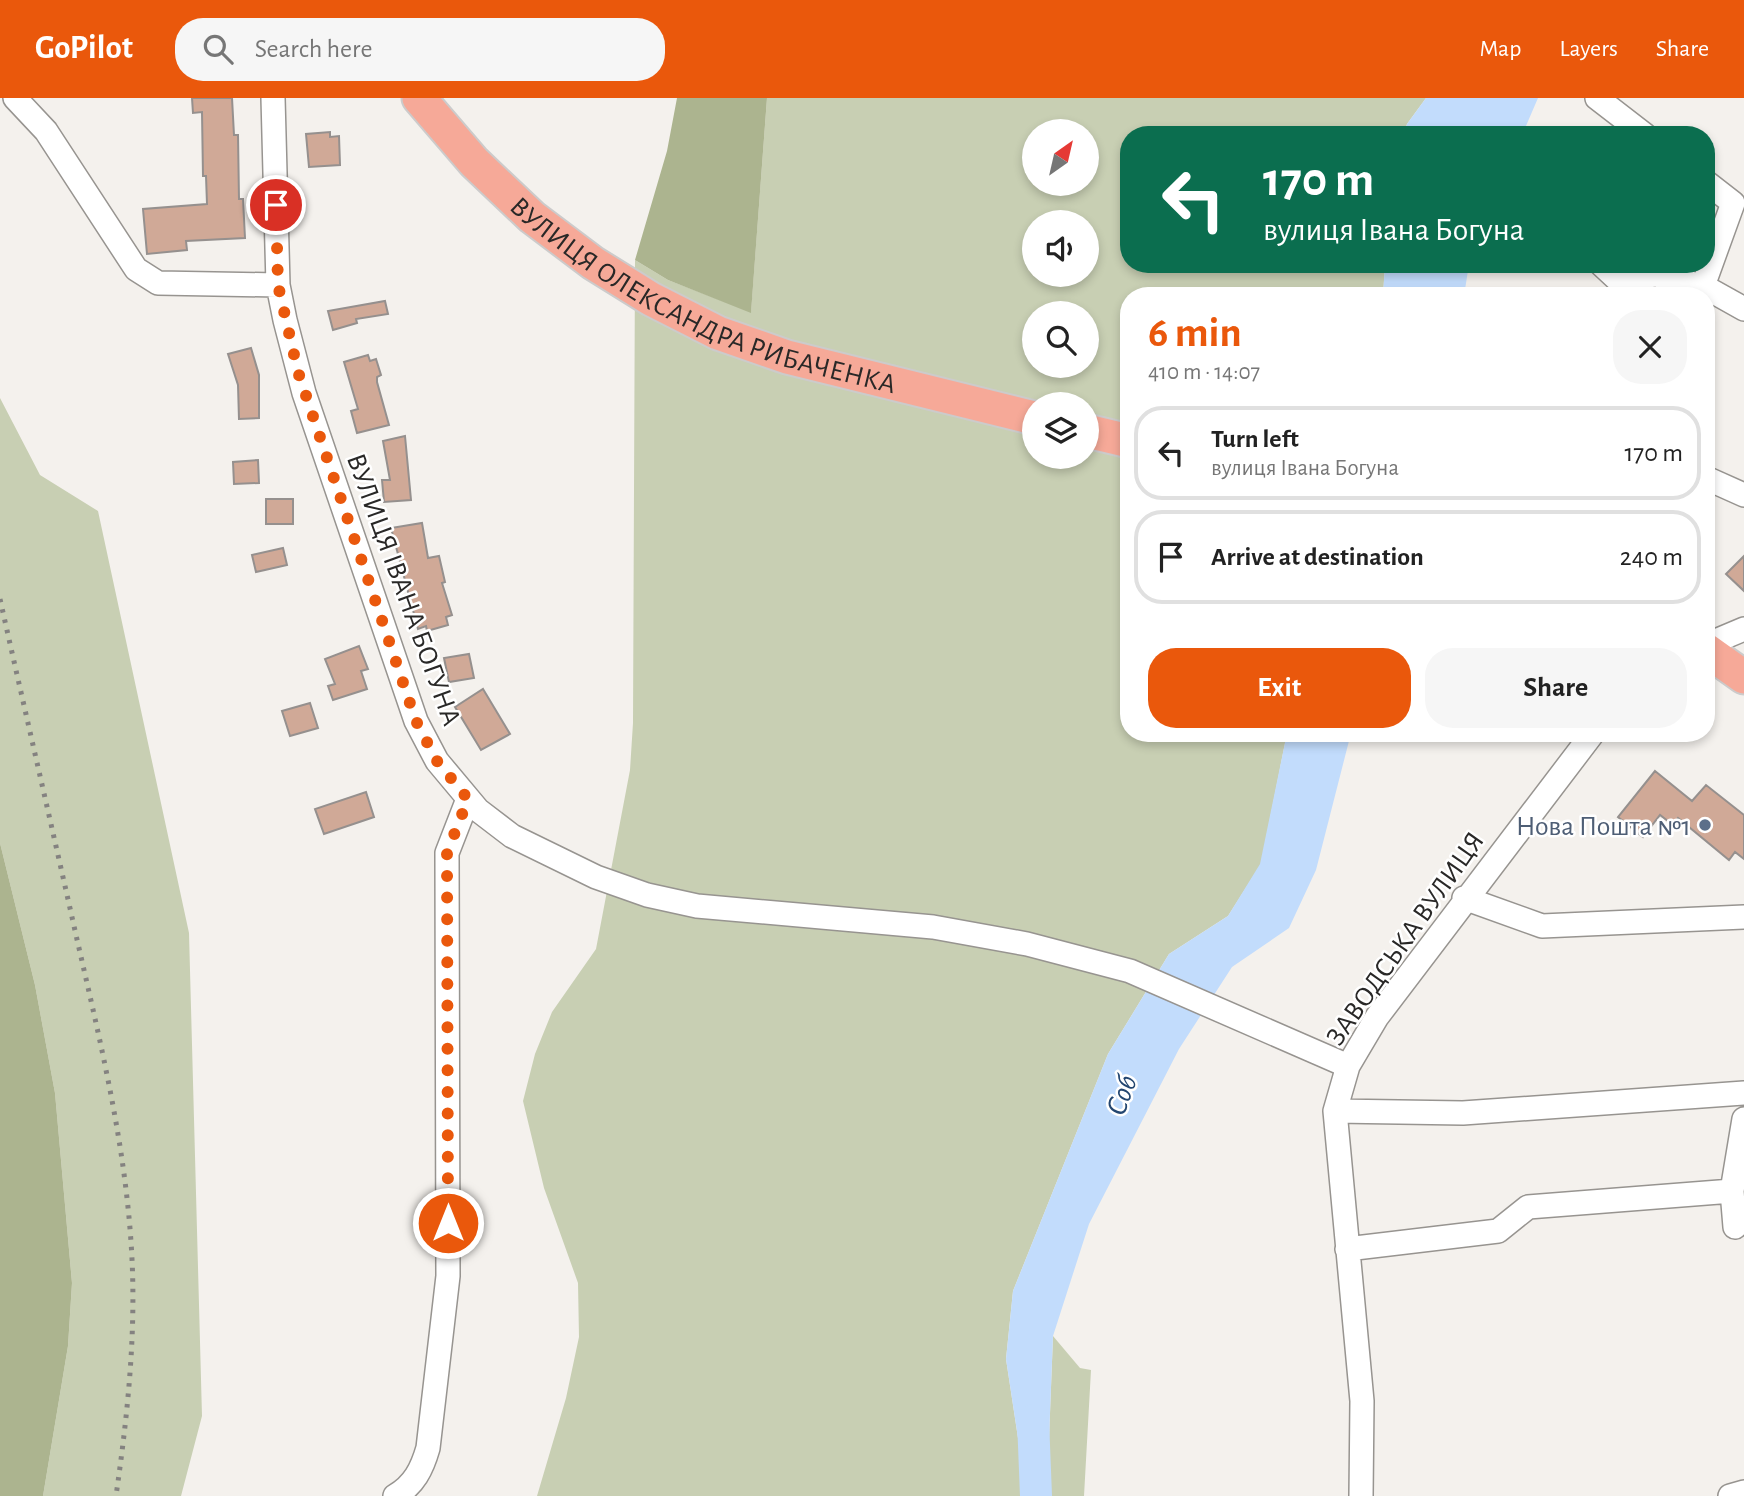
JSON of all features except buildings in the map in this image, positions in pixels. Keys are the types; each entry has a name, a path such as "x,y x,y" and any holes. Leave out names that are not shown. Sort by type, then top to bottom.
{"highway":[{"name":"ВУЛИЦЯ ОЛЕКСАНДРА РИБАЧЕНКА","path":"419,98 474,162 533,216 593,263 651,299 718,333 787,357 1022,415"},
{"path":"1099,434 1120,439"},
{"path":"1715,656 1744,677"}],"street":[{"path":"15,98 46,131 136,269 146,279 158,284 278,285"},
{"name":"ВУЛИЦЯ ІВАНА БОГУНА","path":"273,98 278,285 304,393 416,721 437,761 468,799 512,836 549,856 647,895 740,912 933,927 980,934 1130,971 1348,1066"},
{"path":"1597,98 1633,126"},
{"path":"1715,189 1734,203 1715,254"},
{"path":"1611,273 1617,279 1656,275 1703,286 1708,273"},
{"path":"1715,293 1744,309"},
{"path":"1715,482 1744,495"},
{"path":"1715,641 1744,629"},
{"name":"ЗАВОДСЬКА ВУЛИЦЯ","path":"1361,1496 1362,1401 1335,1111 1348,1066 1377,1017 1464,898 1586,742"},
{"path":"395,1496 414,1481 423,1468 428,1448 448,1276 447,853 468,799"},
{"path":"1464,898 1542,926 1744,917"},
{"path":"1335,1111 1463,1113 1744,1093"},
{"path":"1735,1227 1732,1191 1744,1119"},
{"path":"1347,1249 1498,1231 1528,1207 1732,1191"},
{"path":"1730,1496 1744,1492"}],"green space":[{"path":"677,98 767,98 751,313 668,280 635,260 667,151"},
{"path":"767,98 1426,98 1406,126 1120,126 1120,273 1384,273 1384,287 1120,287 1120,742 1285,742 1261,864 1228,916 1169,954 1108,1054 1013,1291 1006,1359 1018,1438 1034,1462 1049,1439 1053,1336 1080,1368 1091,1370 1084,1496 537,1496 566,1398 579,1337 578,1283 544,1188 523,1101 535,1054 552,1012 596,949 630,770 633,723 635,260 668,280 751,312"},
{"path":"0,398 40,475 98,511 189,933 202,1416 181,1496 43,1496 68,1346 72,1283 55,1093 35,985 0,843"},
{"path":"0,843 35,985 55,1093 72,1283 68,1346 43,1496 0,1496"}],"water":[{"path":"1426,98 1538,98 1526,126 1406,126"},
{"path":"1384,273 1468,273 1465,287 1384,287"},
{"path":"1285,742 1349,742 1316,870 1289,928 1232,967 1179,1049 1089,1224 1053,1336 1049,1439 1035,1462 1018,1438 1006,1359 1013,1291 1108,1054 1169,954 1228,916 1260,864"}],"waterway":[{"name":"Соб","path":"1033,1420 1036,1496"}],"railway":[{"path":"0,599 102,1049 123,1164 131,1242 133,1306 128,1401 116,1496"}],"place":[{"name":"Нова Пошта №1","path":"1705,825"}],"route":[{"path":"276,205 278,285 304,393 416,721 437,761 468,799 447,853 448,1223"}]}
